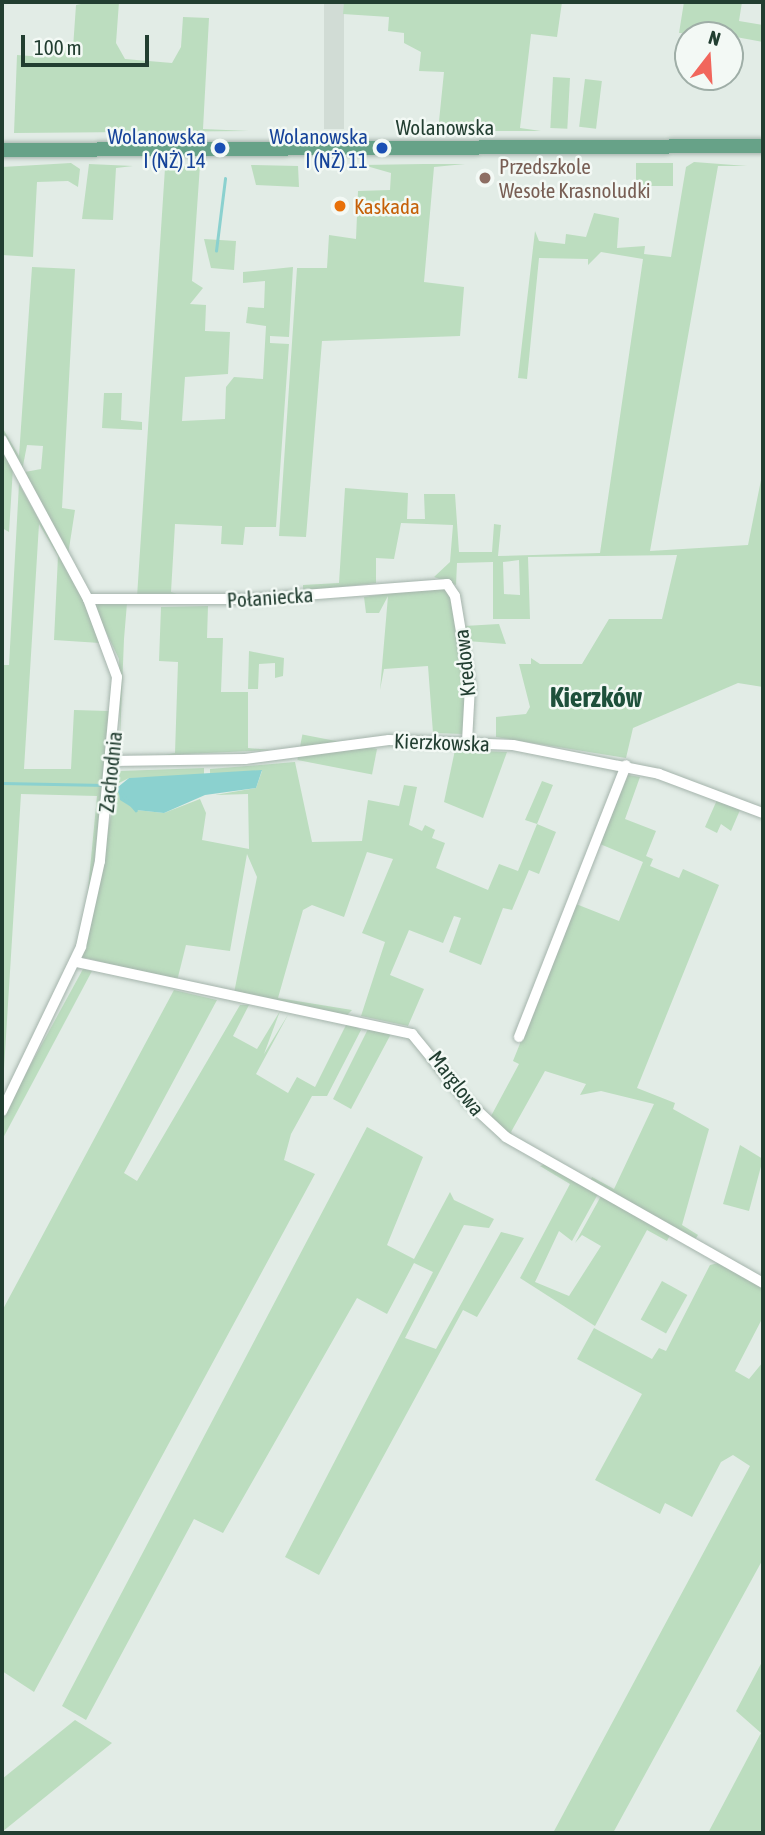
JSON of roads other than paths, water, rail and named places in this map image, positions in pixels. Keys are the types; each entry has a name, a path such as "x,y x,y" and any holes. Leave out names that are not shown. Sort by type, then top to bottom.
{"main road":[{"name":"Wolanowska","path":"2,150 763,146"}],"street":[{"name":"Zachodnia","path":"2,440 88,599 116,664 112,761 98,871 76,962 2,1111"},
{"name":"Połaniecka","path":"88,599 252,599 435,582 450,586"},
{"name":"Kredowa","path":"450,586 470,685 467,742"},
{"name":"Kierzkowska","path":"112,761 207,761 374,741 467,742 626,765 707,788 763,813"},
{"path":"519,1037 626,765"},
{"name":"Marglowa","path":"76,962 412,1034 466,1100 506,1137 763,1283"}],"water":[{"path":"262,770 256,788 205,795 164,813 136,810 120,800 118,787 129,778"}],"waterway":[{"path":"216,251 225,179"},
{"path":"2,783 105,785"},
{"path":"115,786 136,810"}],"place":[{"name":"Wolanowska I (NŻ) 14","path":"220,148"},
{"name":"Wolanowska I (NŻ) 11","path":"382,148"},
{"name":"Przedszkole Wesołe Krasnoludki","path":"485,178"},
{"name":"Kaskada","path":"340,206"}],"district":[{"name":"Kierzków","path":"596,697"}]}
